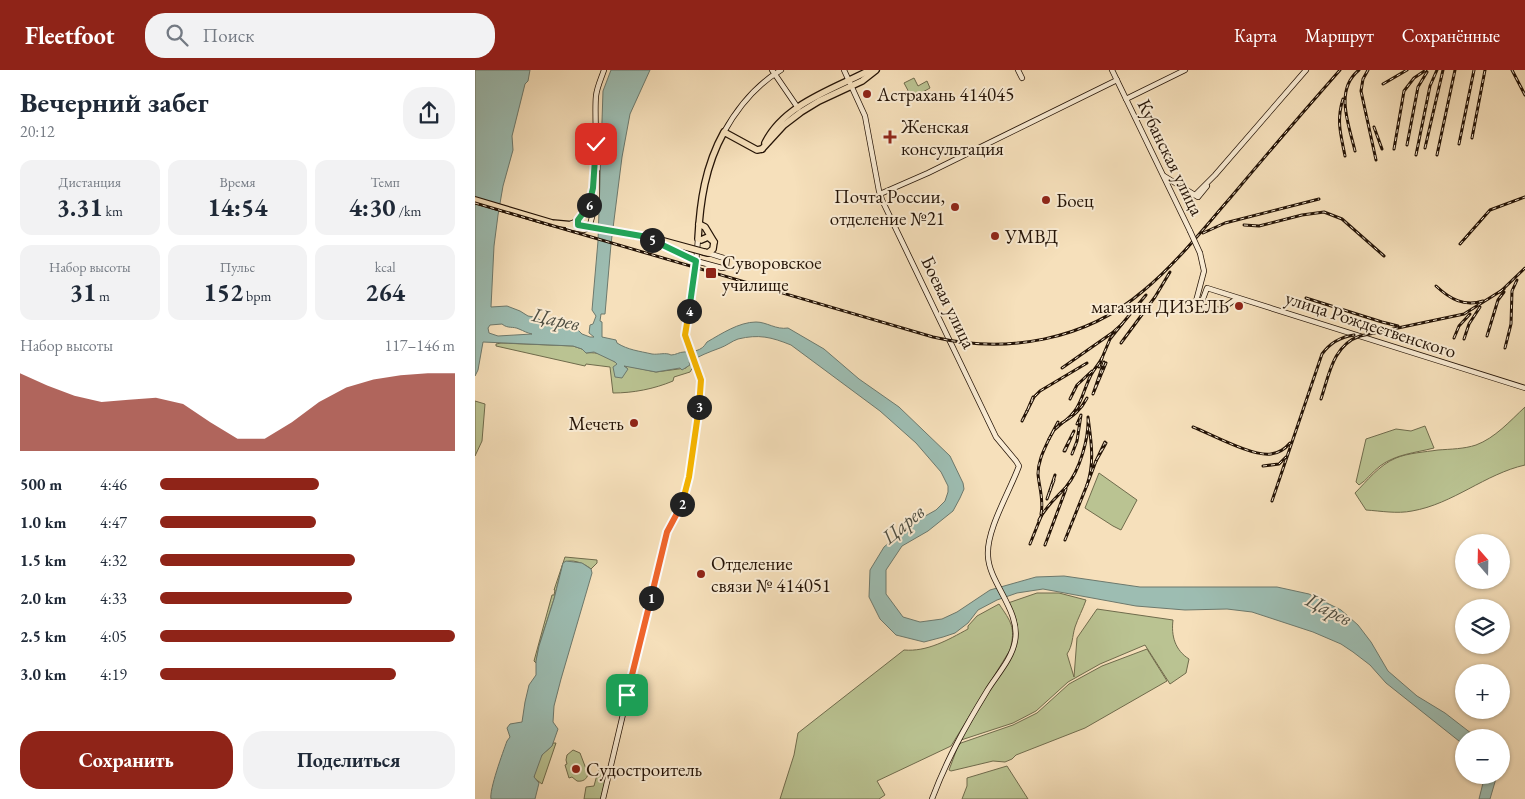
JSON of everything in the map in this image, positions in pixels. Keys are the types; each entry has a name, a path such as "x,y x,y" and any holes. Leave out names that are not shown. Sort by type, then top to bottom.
{"main road":[{"path":"475,201 542,221 587,230 595,208 598,182 596,96 604,70"},
{"path":"603,799 663,545 667,532 686,492 702,384 685,333 695,275 697,246 700,239 701,201 707,172 724,132 745,100 773,72 781,70"},
{"name":"Боевая улица","path":"844,70 865,116 880,194 997,437 1018,464 1018,469 990,538 988,558 993,574 1011,612 1016,632 1013,649 960,735 931,799"},
{"path":"864,76 870,70"},
{"path":"724,132 757,150 762,149 799,110 876,70"},
{"path":"1018,70 1022,78"},
{"name":"Кубанская улица","path":"1111,70 1200,253 1204,271 1195,306 1200,307"},
{"path":"1126,99 1185,70"},
{"path":"1163,175 1198,197 1306,70"},
{"path":"773,72 799,110"},
{"path":"880,194 1117,80"},
{"path":"568,226 585,213 590,202 596,160"},
{"path":"578,225 579,218"},
{"path":"699,224 705,227 714,242 713,249 706,252"},
{"path":"568,226 578,225 647,237 727,258 726,266 722,268 696,261 647,237"},
{"path":"700,239 709,238 714,242"},
{"name":"улица Рождественского","path":"1200,307 1207,288 1525,387"},
{"path":"1225,294 1231,297 1231,302"},
{"path":"1200,307 1220,310 1239,299 1255,303"}],"green space":[{"path":"914,78 918,86 927,81 930,88 912,98 904,83"},
{"path":"496,344 573,346 582,349 586,353 597,353 608,357 625,372 627,368 623,365 656,372 686,368 690,364 693,367 690,372 674,377 673,381 658,386 636,391 613,393 610,367 586,364 585,366 496,346"},
{"path":"475,401 485,404 482,441 475,456"},
{"path":"1525,407 1525,465 1496,475 1441,502 1406,512 1366,510 1355,493 1390,461 1411,454 1476,445 1496,434"},
{"path":"1425,426 1434,448 1406,454 1386,462 1359,485 1356,482 1366,439 1396,429 1411,431"},
{"path":"1099,473 1137,500 1121,530 1085,508"},
{"path":"565,557 597,560 597,563 591,569 577,562 563,563"},
{"path":"563,563 539,646 536,663 534,661"},
{"path":"1037,593 1059,593 1086,600 1067,654 1074,677 1077,638 1097,609 1173,620 1173,632 1177,647 1189,659 1186,673 1170,684 1145,645 1100,664 1068,682 1036,711 1013,723 958,741 1015,649 1016,626 1008,603"},
{"path":"999,604 1011,625 1013,636 1010,650 951,746 877,781 885,795 879,799 780,799 794,755 798,733 904,650 921,649 945,641 968,629 968,626 977,616"},
{"path":"1147,649 1167,681 1085,728 1016,755 1005,762 993,761 949,770 958,746 961,743 1013,725 1037,713 1069,684 1102,666"},
{"path":"553,743 556,743 542,784 534,778 535,769 541,757"},
{"name":"Судостроитель","path":"573,750 580,753 588,774 583,781 577,781 572,777 569,778 565,765 567,764 567,755"},
{"path":"1007,766 1028,799 962,799 967,786 967,778"},
{"path":"598,771 607,773 601,799 584,799 586,787 594,786"}],"water":[{"name":"Царев","path":"475,70 530,70 512,136 513,150 503,186 498,215 494,246 491,307 507,306 552,325 578,330 582,334 594,337 589,333 590,325 593,324 596,316 592,310 598,241 603,91 611,70 650,70 630,114 622,157 611,244 605,314 601,314 600,321 602,322 602,337 616,340 617,343 634,350 652,354 674,355 700,349 707,342 743,324 760,322 779,328 788,328 824,349 859,379 899,407 950,456 964,489 953,511 928,531 902,546 886,570 886,594 903,617 920,622 942,619 957,612 990,590 1036,577 1064,576 1140,587 1277,587 1309,594 1341,610 1358,625 1371,642 1388,671 1417,696 1445,713 1466,729 1455,729 1455,738 1386,683 1370,665 1341,644 1313,632 1252,612 1227,609 1185,610 1136,606 1043,589 1017,593 997,600 978,610 968,623 955,633 943,637 924,642 896,635 880,619 869,597 870,570 884,547 911,524 936,510 945,501 948,486 941,472 916,443 880,411 791,345 784,342 771,338 745,337 704,354 689,362 690,365 682,370 680,368 656,372 624,366 628,369 622,378 615,377 613,367 617,364 615,362 594,352 586,353 582,349 573,346 483,342 478,370 475,376","holes":["502,324 517,328 532,334 498,336 489,333 488,328 490,325"]},
{"path":"566,561 582,563 591,569 592,573 554,706 553,722 558,729 552,746 542,755 534,777 539,783 535,799 491,799 497,771 510,737 507,728 510,724 522,722 529,685 536,675 539,646 563,563"},
{"path":"1483,784 1494,784 1490,799 1479,799"}],"railway":[{"path":"475,203 933,337 988,344 1044,339 1096,322 1120,308 1155,281 1189,246 1340,70"},
{"path":"1355,151 1347,119 1345,98 1351,78 1359,70"},
{"path":"1368,70 1363,79 1361,91 1376,160"},
{"path":"1383,84 1407,70"},
{"path":"1394,149 1404,91 1414,78 1426,70"},
{"path":"1416,155 1430,86 1437,70"},
{"path":"1425,148 1443,70"},
{"path":"1437,155 1455,70"},
{"path":"1459,144 1474,70"},
{"path":"1472,138 1485,70"},
{"path":"1512,70 1525,95"},
{"path":"1407,145 1418,87 1427,72"},
{"path":"1343,99 1340,121 1345,156"},
{"path":"1374,127 1382,149"},
{"path":"1460,244 1490,210 1525,197"},
{"path":"1203,233 1225,223 1319,199"},
{"path":"1244,225 1259,226 1302,215 1324,212 1342,219 1384,256"},
{"path":"1500,292 1525,268"},
{"path":"1121,343 1155,297 1170,272"},
{"path":"1505,348 1511,324 1512,291 1517,280"},
{"path":"1436,286 1458,301 1470,303 1483,301"},
{"path":"1321,399 1333,362 1344,346 1351,340 1360,336 1464,314 1504,289"},
{"path":"1487,336 1498,300 1504,292"},
{"path":"1122,324 1146,295"},
{"path":"1306,298 1398,326"},
{"path":"1464,339 1469,324 1480,307"},
{"path":"1454,338 1459,326 1470,314"},
{"path":"1062,368 1122,324 1110,339 1102,358"},
{"path":"1272,501 1322,354 1336,341 1354,335"},
{"path":"1087,398 1082,406 1070,418 1062,423 1074,412 1091,375 1102,358 1099,367"},
{"path":"1104,362 1093,394 1106,363"},
{"path":"1033,397 1027,411 1034,397 1040,391 1087,363"},
{"path":"1070,399 1077,385 1092,371"},
{"path":"1022,421 1027,411"},
{"path":"1072,454 1077,441 1081,415 1077,424"},
{"path":"1039,520 1048,506 1066,487 1075,472 1085,444 1088,417 1092,459 1087,485 1096,461"},
{"path":"1058,422 1049,439 1054,430 1062,423"},
{"path":"1193,427 1243,449 1263,454 1279,452 1290,443"},
{"path":"1064,451 1074,431 1065,451"},
{"path":"1041,514 1042,499 1038,469 1049,439"},
{"path":"1105,442 1096,461 1106,443"},
{"path":"1263,466 1279,464 1286,457"},
{"path":"1054,480 1047,499 1055,475"},
{"path":"1065,540 1087,485"},
{"path":"1045,545 1066,489"},
{"path":"1030,544 1042,514"}],"place":[{"name":"Астрахань 414045","path":"867,94"},
{"name":"Женская консультация","path":"890,137"},
{"name":"Боец","path":"1046,200"},
{"name":"Почта России, отделение №21","path":"955,207"},
{"name":"УМВД","path":"995,236"},
{"name":"Суворовское училище","path":"711,273"},
{"name":"магазин ДИЗЕЛЬ","path":"1239,306"},
{"name":"Мечеть","path":"634,423"},
{"name":"Отделение связи № 414051","path":"701,574"},
{"name":"Судостроитель","path":"576,769"}],"route":[{"path":"596,144 592,194 587,209 578,220 578,225 647,237 696,261 685,333 702,386 689,477 686,492 667,532 663,545 627,695"}]}
